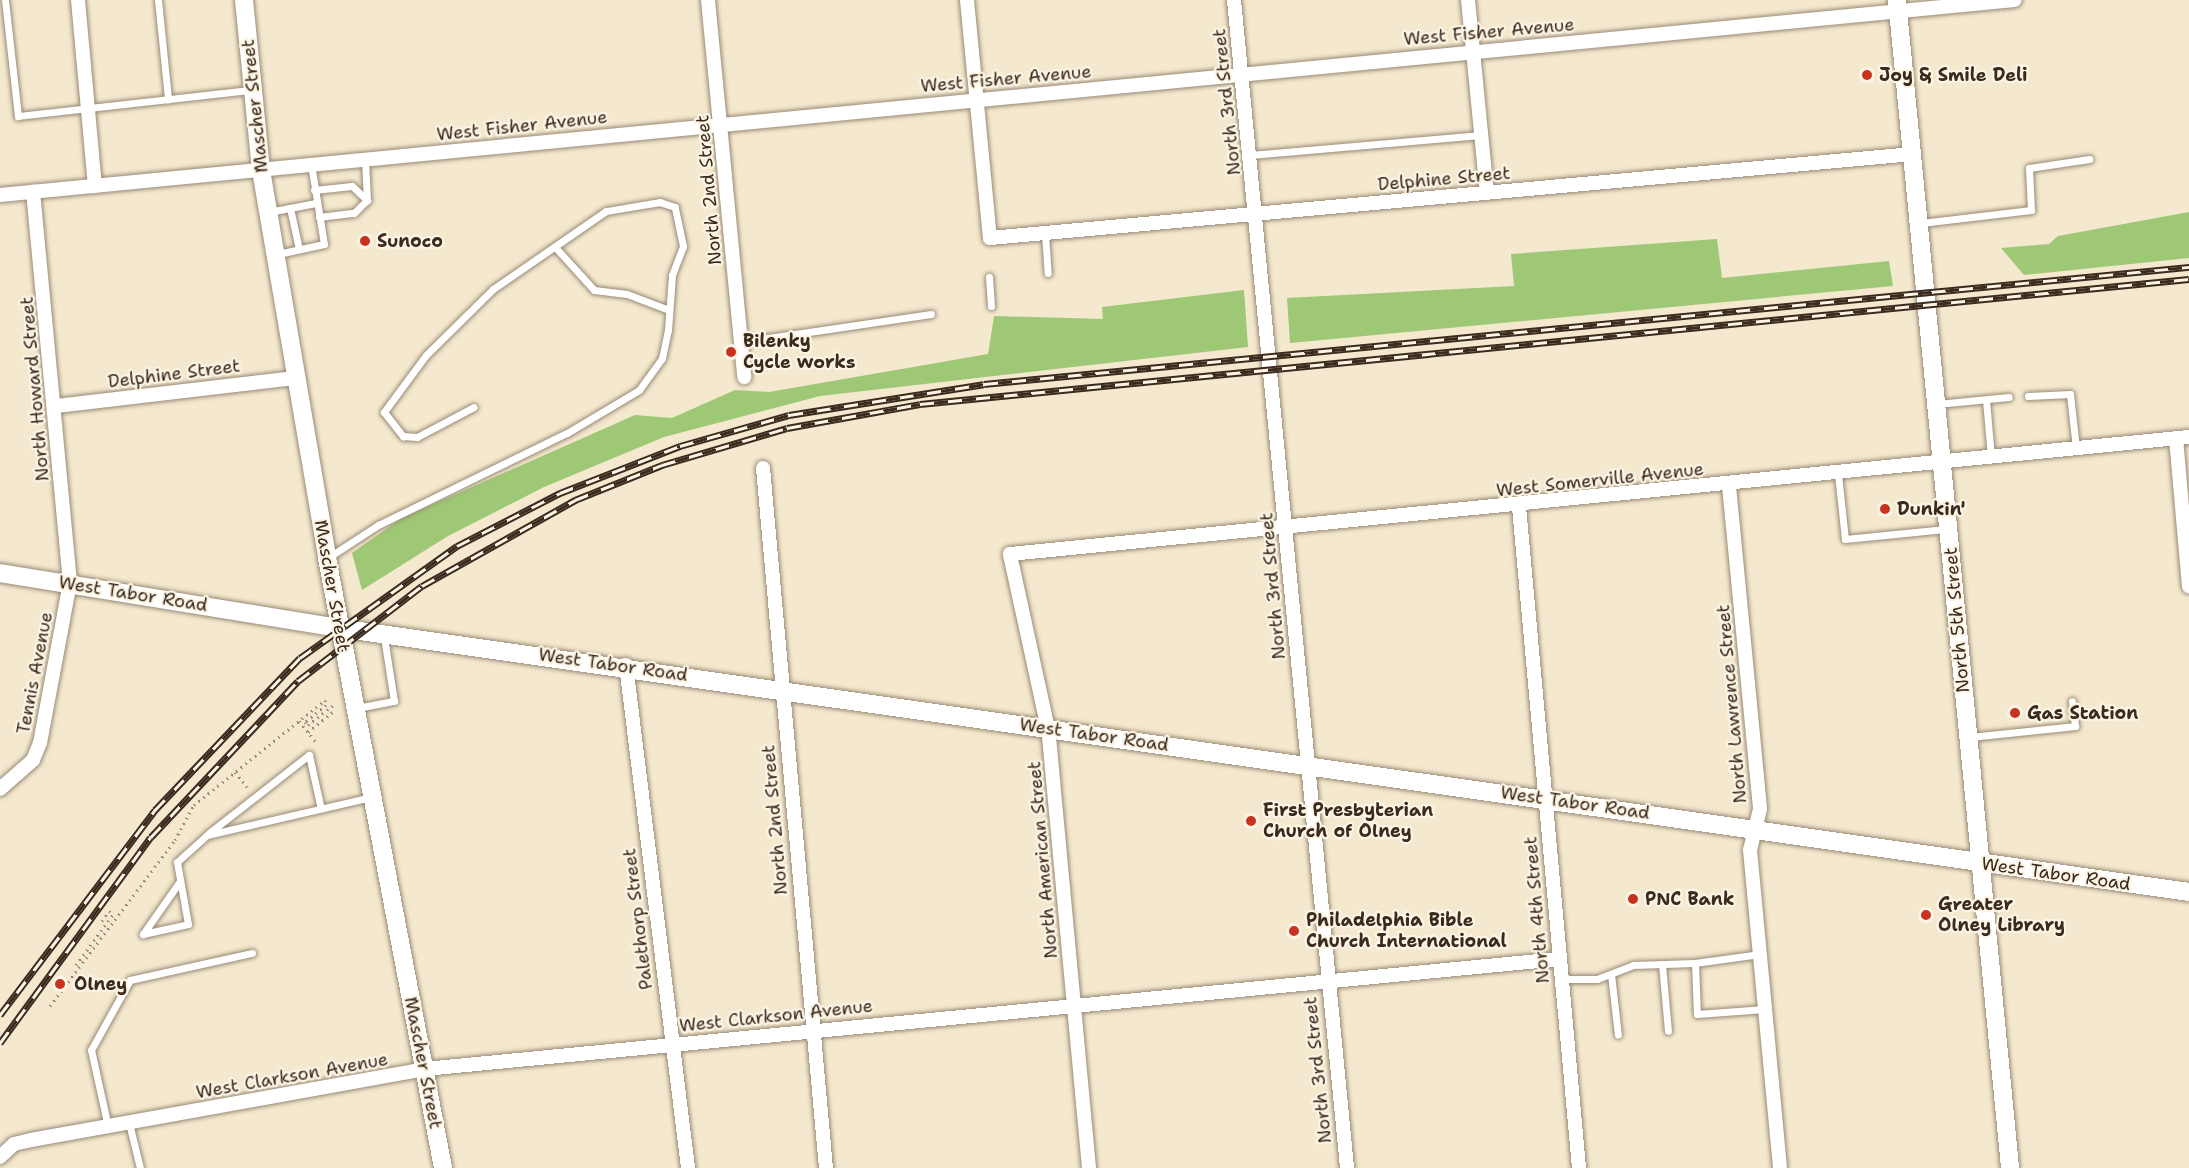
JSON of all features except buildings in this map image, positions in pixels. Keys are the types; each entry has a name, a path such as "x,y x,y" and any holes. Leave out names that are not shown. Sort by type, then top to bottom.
{"street":[{"path":"78,0 95,186"},
{"name":"Mascher Street","path":"244,0 261,170 296,378 354,709 443,1168"},
{"name":"North 2nd Street","path":"708,0 744,377"},
{"path":"967,0 978,100"},
{"name":"North 3rd Street","path":"1234,0 1244,74 1306,764 1347,1168"},
{"path":"1468,0 1487,193"},
{"name":"West Fisher Avenue","path":"0,195 1473,52 1898,6 2015,0"},
{"name":"North 5th Street","path":"1898,6 2010,1168"},
{"name":"Delphine Street","path":"978,100 990,238 1913,154"},
{"name":"North Howard Street","path":"33,192 57,406 70,583"},
{"name":"Delphine Street","path":"57,406 296,378"},
{"path":"2183,438 2189,586"},
{"name":"West Somerville Avenue","path":"1013,554 1519,507 2183,438"},
{"name":"North 2nd Street","path":"763,468 781,689 826,1168"},
{"name":"North Lawrence Street","path":"1729,486 1760,809 1750,850 1780,1168"},
{"name":"North 4th Street","path":"1519,507 1580,1168"},
{"name":"North American Street","path":"1013,554 1048,729 1089,1168"},
{"name":"West Tabor Road","path":"0,573 339,628 626,665 1048,729 1756,828 1980,865 2189,892"},
{"name":"Tennis Avenue","path":"0,789 33,760 40,743 70,583"},
{"name":"Palethorp Street","path":"626,665 671,1045 688,1168"},
{"name":"West Clarkson Avenue","path":"2,1155 31,1140 425,1069 1559,959"}],"lane":[{"path":"5,0 18,116 253,89"},
{"path":"158,0 168,99"},
{"path":"1251,155 1480,135"},
{"path":"365,159 368,200"},
{"path":"1918,223 2031,210 2028,168 2089,159"},
{"path":"275,254 324,244 311,164"},
{"path":"314,190 352,186 368,200"},
{"path":"319,217 354,213 368,200"},
{"path":"327,558 378,525 567,433 639,390 662,358 672,275 683,246 675,207 660,202 606,211 493,290 426,355 384,412 397,431 417,437 474,407"},
{"path":"268,212 316,203"},
{"path":"290,208 299,249"},
{"path":"1045,234 1048,273"},
{"path":"555,247 594,290 627,294 669,310"},
{"path":"989,278 992,306"},
{"path":"741,342 931,314"},
{"path":"2028,396 2070,394 2076,448"},
{"path":"1936,404 2009,397"},
{"path":"1986,400 1991,457"},
{"path":"1838,474 1845,539 1949,529"},
{"path":"354,709 394,701 384,634"},
{"path":"1968,737 2075,726 2072,701"},
{"path":"180,881 143,934 188,924 177,862 207,835 309,755 321,809"},
{"path":"207,835 372,797"},
{"path":"108,1127 91,1050 130,980 252,953"},
{"path":"1561,980 1611,974 1634,965 1695,963 1760,954"},
{"path":"1695,963 1697,1014 1765,1009"},
{"path":"1662,964 1668,1030"},
{"path":"1611,974 1618,1035"},
{"path":"129,1123 140,1168"}],"path":[{"path":"325,700 326,705 305,722 308,725 334,705"},
{"path":"308,732 335,710"},
{"path":"299,721 316,742"},
{"path":"235,772 255,797"},
{"path":"102,921 109,911 118,917"},
{"path":"76,965 113,914"}],"green space":[{"path":"2189,212 2189,258 2024,275 2001,248 2049,244 2058,236"},
{"path":"1717,239 1722,278 1889,261 1893,286 1290,343 1287,298 1514,286 1511,254"},
{"path":"1244,290 1248,347 820,396 664,437 544,487 448,536 362,590 352,553 402,518 635,415 672,418 735,390 769,392 988,354 994,316 1103,319 1102,307"}],"railway":[{"path":"0,1015 155,810 300,658 457,546 560,493 680,446 789,415 984,384 2189,267"},
{"path":"0,1043 151,837 298,681 422,586 575,500 662,465 787,428 920,404 2189,279"}],"place":[{"name":"Joy & Smile Deli","path":"1867,75"},
{"name":"Sunoco","path":"365,241"},
{"name":"Bilenky Cycle works","path":"731,352"},
{"name":"Dunkin'","path":"1885,509"},
{"name":"Gas Station","path":"2015,713"},
{"name":"First Presbyterian Church of Olney","path":"1251,821"},
{"name":"PNC Bank","path":"1633,899"},
{"name":"Greater Olney Library","path":"1926,915"},
{"name":"Philadelphia Bible Church International","path":"1294,931"},
{"name":"Olney","path":"60,984"}]}
